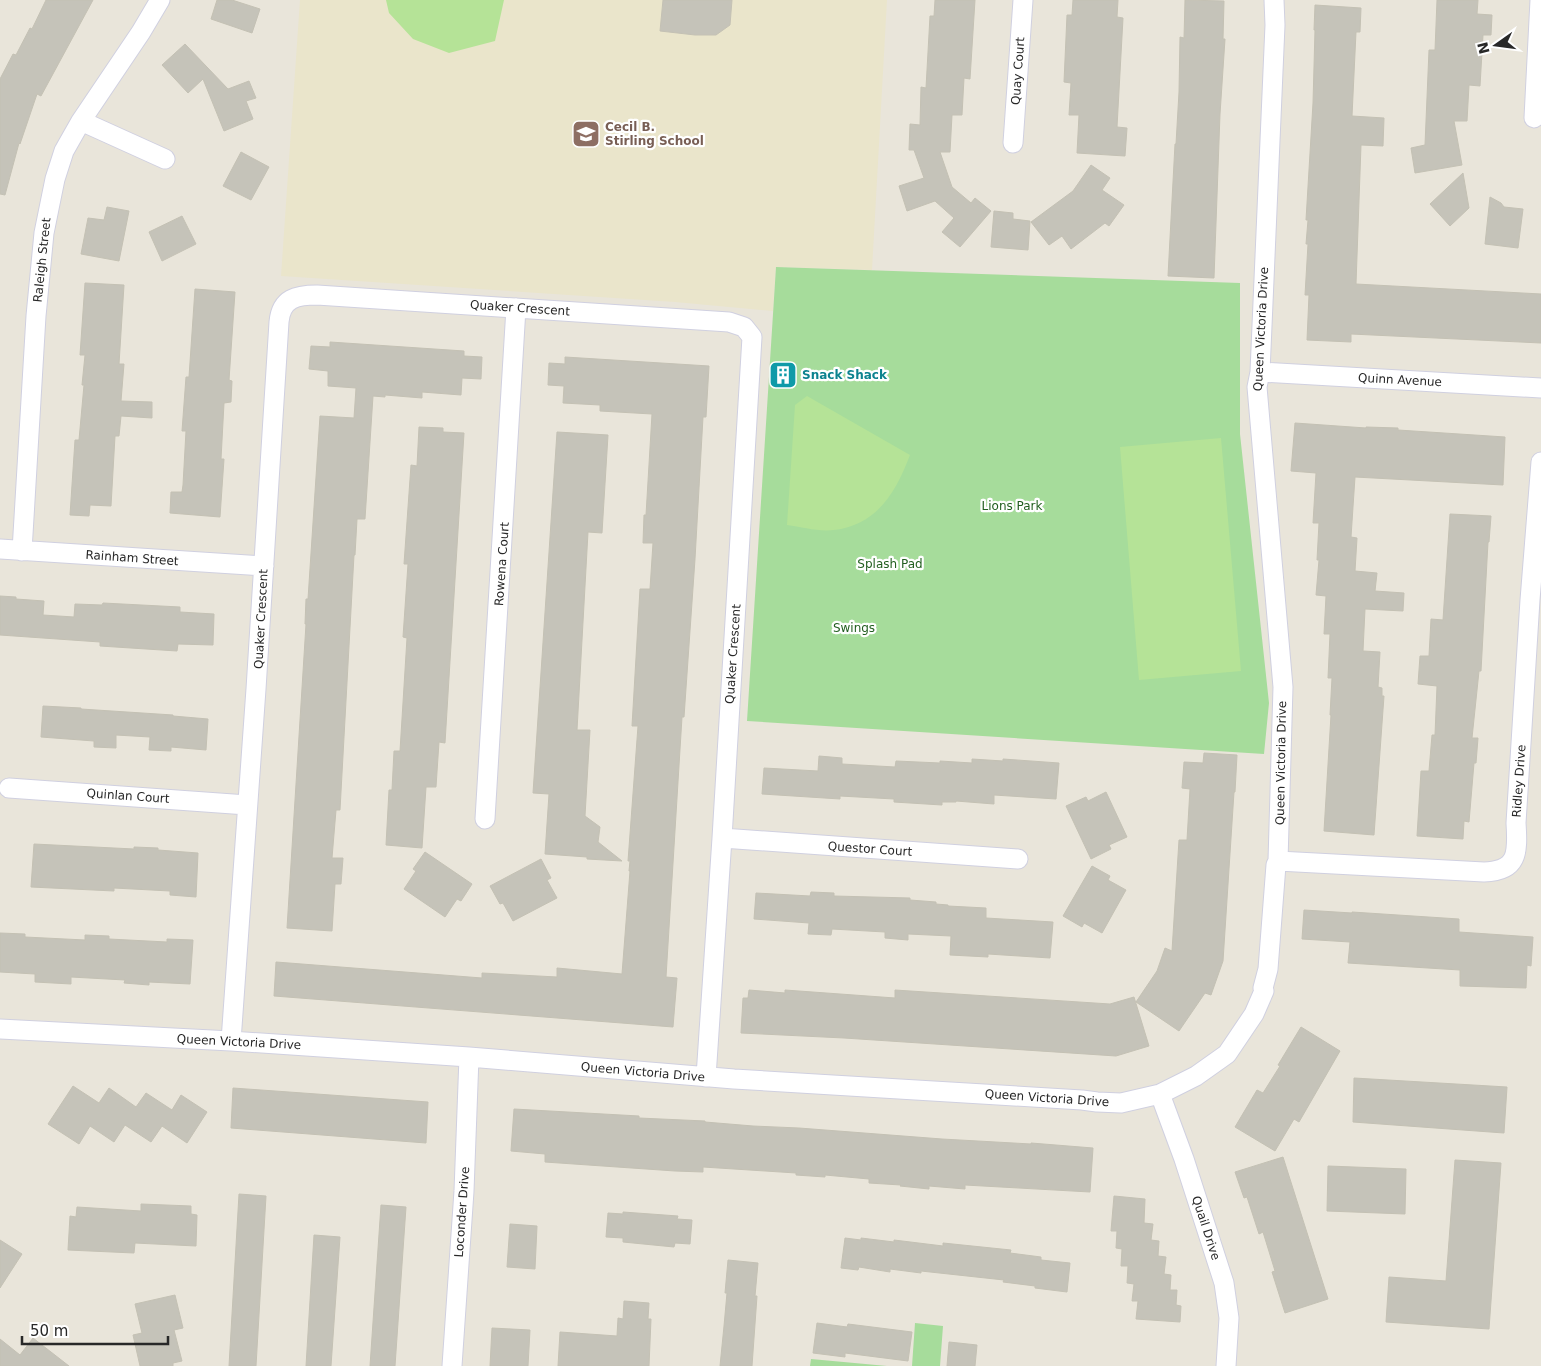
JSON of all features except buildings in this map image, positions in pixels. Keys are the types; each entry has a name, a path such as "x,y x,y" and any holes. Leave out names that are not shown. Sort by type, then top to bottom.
{"street":[{"name":"Raleigh Street","path":"22,551 36,316 44,232 55,179 64,151 81,122 160,0"},
{"name":"Quay Court","path":"1013,143 1023,0"},
{"name":"Queen Victoria Drive","path":"0,1029 231,1041 469,1057 706,1077 1121,1103 1160,1094 1196,1076 1227,1054 1254,1014 1264,991 1263,988 1268,969 1276,865 1278,861 1283,687 1257,387 1260,372 1274,0"},
{"path":"1534,118 1540,0"},
{"path":"81,122 165,160"},
{"name":"Quaker Crescent","path":"231,1041 279,322 280,313 284,306 293,298 302,295 318,295 729,322 744,327 752,337 706,1077"},
{"name":"Rowena Court","path":"485,819 516,308"},
{"name":"Quinn Avenue","path":"1260,372 1541,388"},
{"name":"Ridley Drive","path":"1278,861 1484,872 1498,871 1509,866 1512,862 1517,841 1516,823 1530,600 1541,462"},
{"name":"Rainham Street","path":"0,549 264,566"},
{"name":"Quinlan Court","path":"9,788 247,805"},
{"name":"Questor Court","path":"722,838 1018,859"},
{"name":"Loconder Drive","path":"452,1366 464,1191 469,1057"},
{"name":"Quail Drive","path":"1160,1094 1184,1159 1224,1283 1229,1318 1226,1366"}],"shaded area":[{"name":"Cecil B. Stirling School","path":"300,0 887,0 872,270 776,267 773,311 675,302 281,276"}],"green space":[{"path":"386,0 504,0 495,41 449,53 413,39 389,13"},
{"name":"Lions Park","path":"776,267 1240,283 1240,434 1269,703 1264,754 747,721"},
{"path":"807,396 910,455 898,482 883,504 873,514 849,527 822,530 787,525 795,405"},
{"path":"1221,438 1241,671 1139,680 1120,447"},
{"path":"915,1323 943,1326 940,1366 912,1366"},
{"path":"811,1359 887,1366 810,1366"}],"place":[{"name":"Cecil B. Stirling School","path":"586,134"},
{"name":"Snack Shack","path":"783,375"}],"park label":[{"name":"Splash Pad","path":"890,564"},
{"name":"Swings","path":"854,628"}]}
